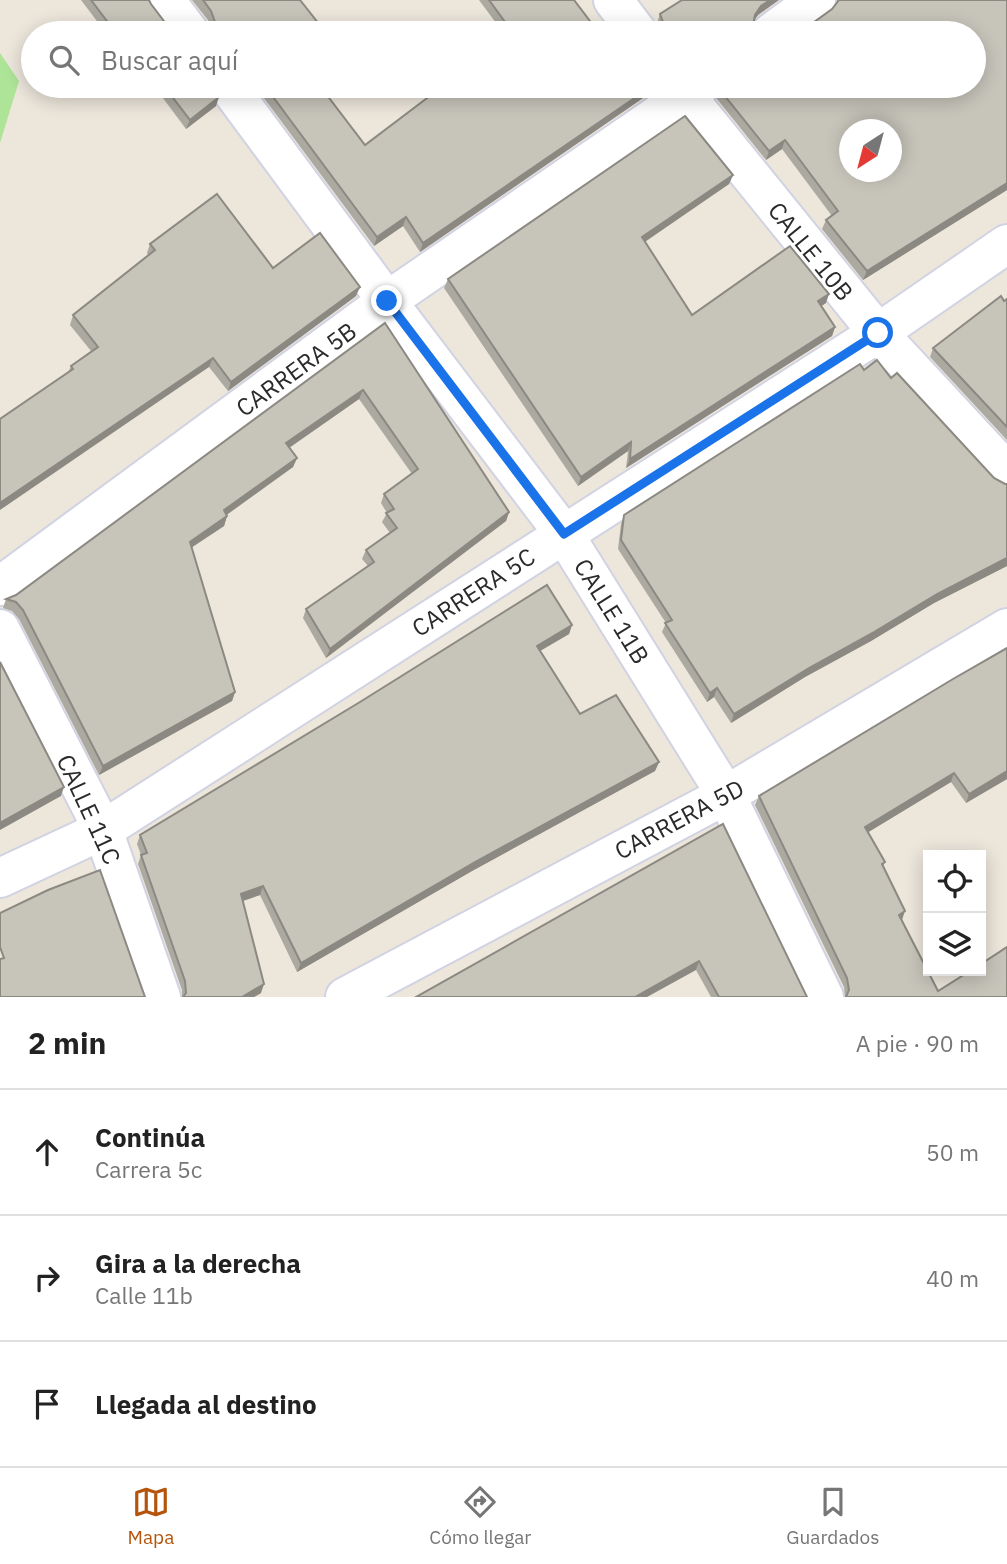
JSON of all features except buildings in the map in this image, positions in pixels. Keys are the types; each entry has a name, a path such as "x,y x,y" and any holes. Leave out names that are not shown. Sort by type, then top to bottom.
{"street":[{"path":"165,0 181,21"},
{"path":"613,0 629,21"},
{"path":"787,21 816,0"},
{"name":"CALLE 11B","path":"237,98 564,534 726,795 824,997"},
{"name":"CARRERA 5B","path":"0,586 387,301 675,98"},
{"name":"CALLE 10B","path":"695,98 878,333 1007,472"},
{"name":"CARRERA 5C","path":"0,878 103,830 878,333 1007,244"},
{"name":"CARRERA 5D","path":"345,997 726,795 1007,628"},
{"name":"CALLE 11C","path":"0,629 103,830 161,997"}],"green space":[{"path":"0,53 19,81 0,143"}],"route":[{"path":"387,301 564,534 878,333"}]}
